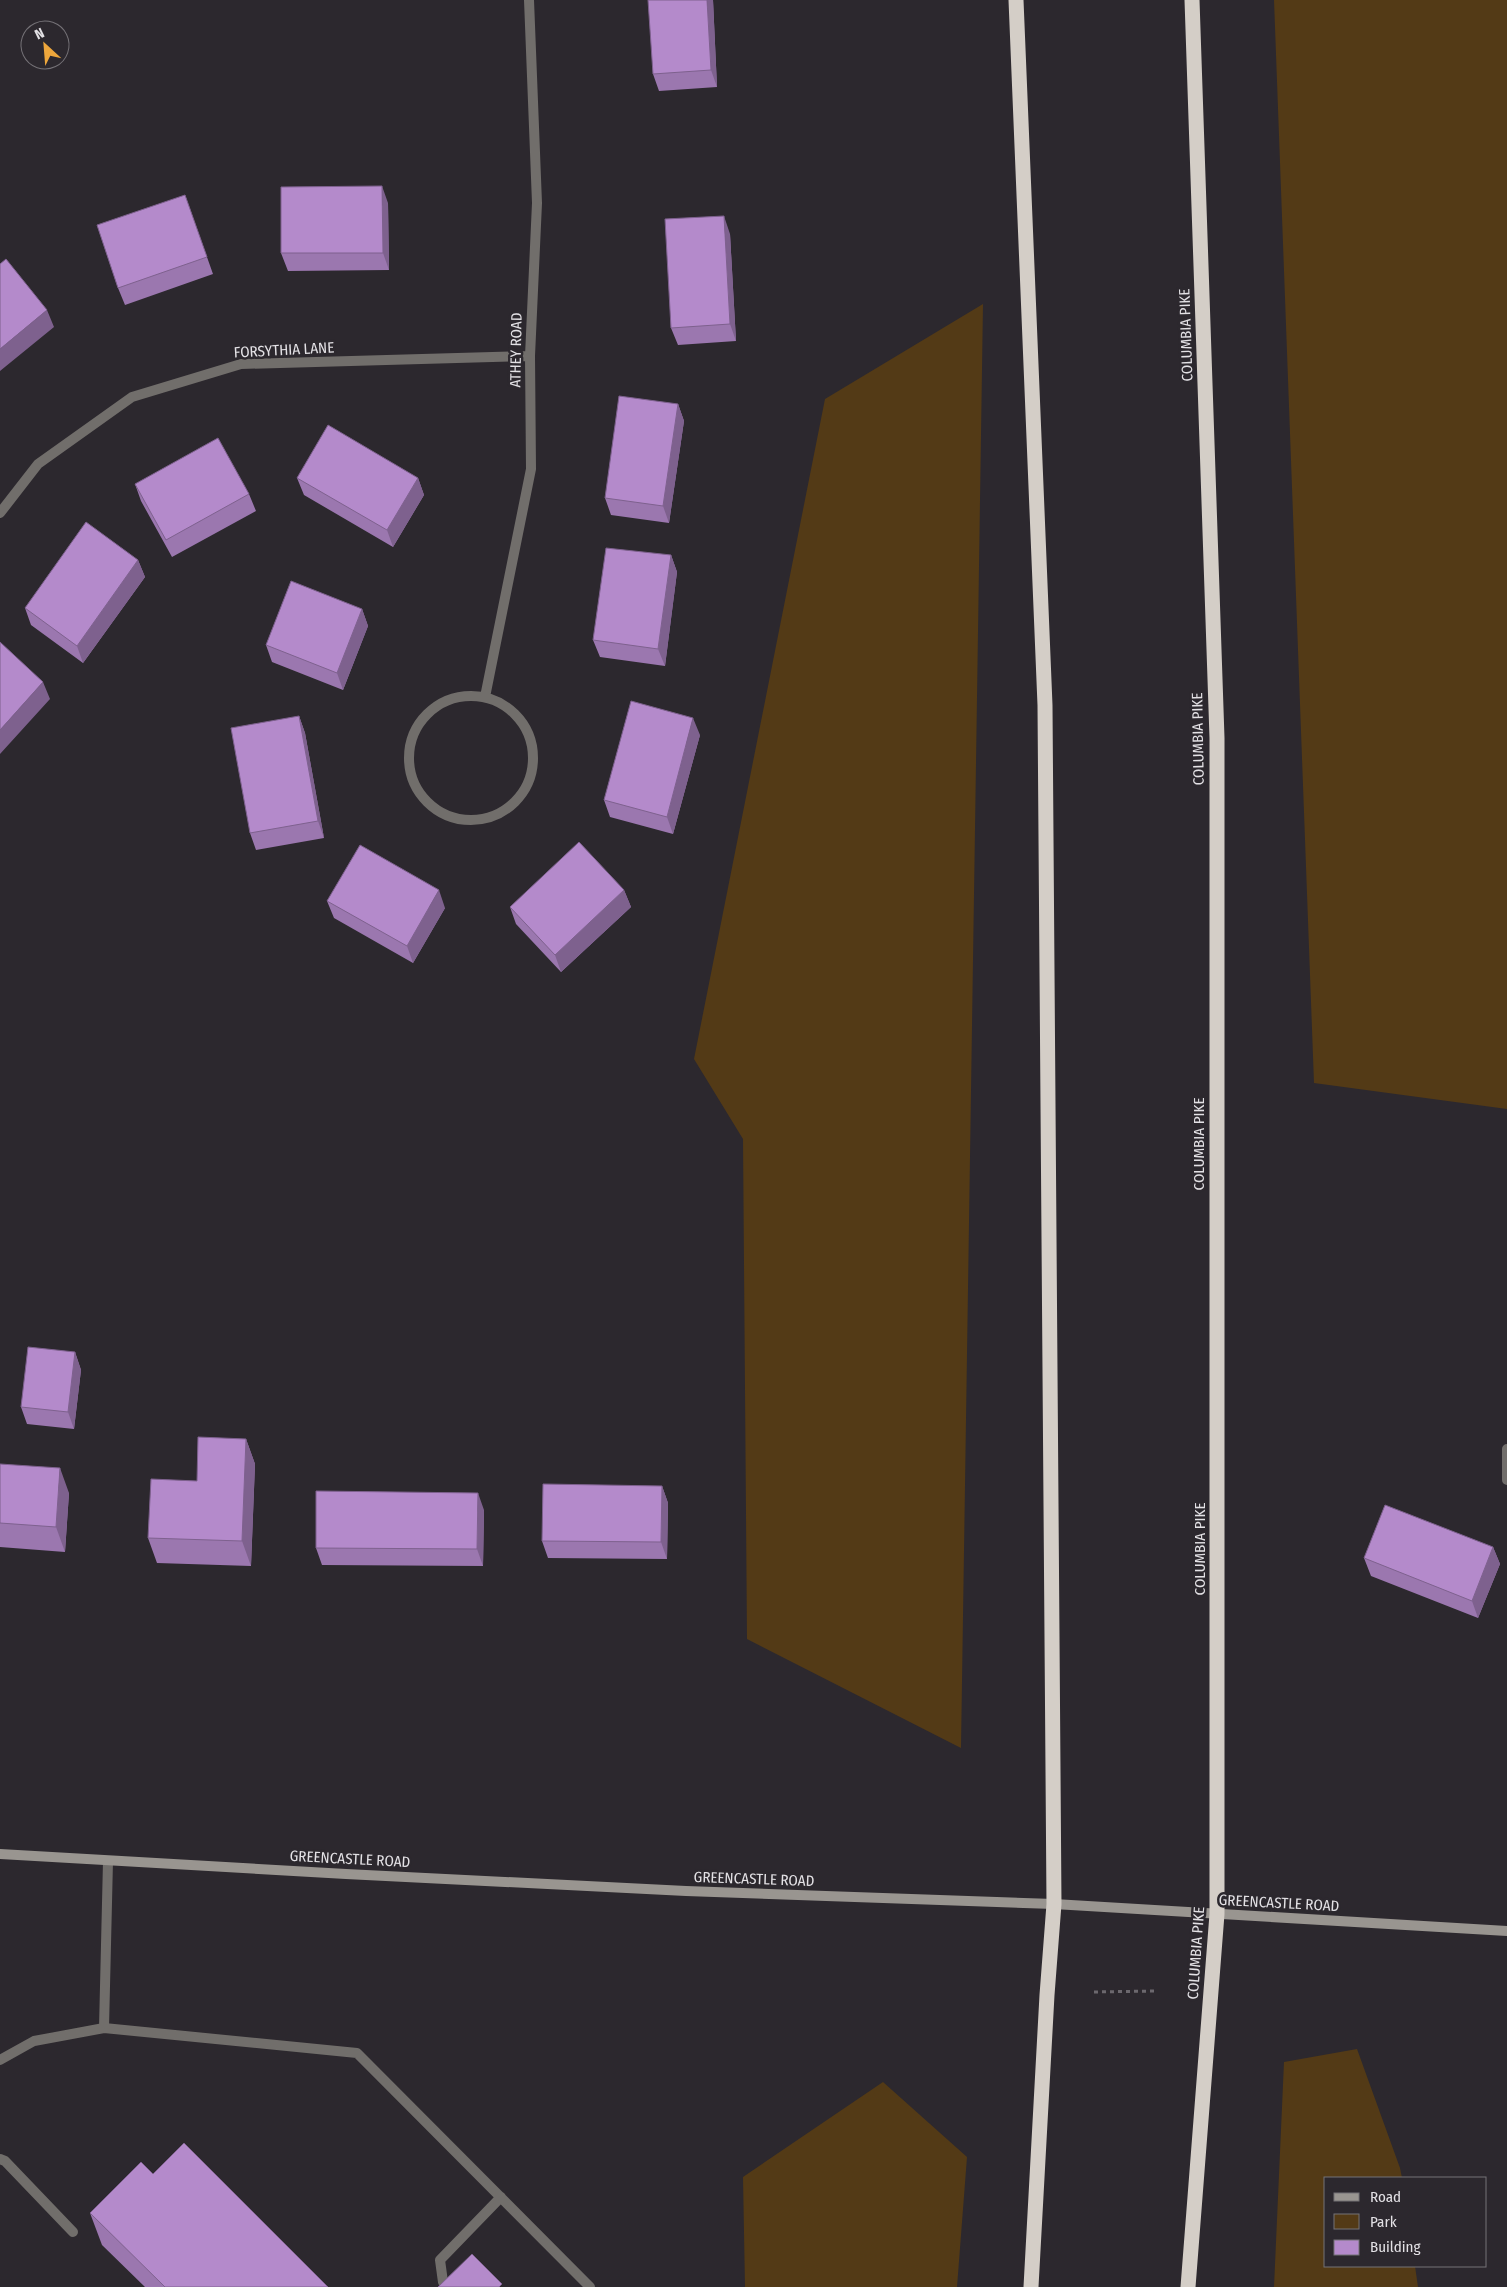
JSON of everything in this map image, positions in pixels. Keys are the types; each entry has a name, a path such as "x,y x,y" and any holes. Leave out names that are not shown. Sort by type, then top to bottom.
{"highway":[{"path":"1016,0 1045,705 1054,1904 1047,1995 1031,2287"},
{"name":"COLUMBIA PIKE","path":"1188,2287 1217,1914 1217,738 1192,0"}],"street":[{"name":"ATHEY ROAD","path":"485,696 531,468 530,356 537,203 529,0"},
{"name":"FORSYTHIA LANE","path":"0,513 38,464 132,398 241,364 530,356"},
{"path":"463,696 485,696 510,708 525,725 532,745 533,767 523,792 508,808 496,814 475,820 454,818 443,814 426,801 414,783 409,768 410,746 417,726 425,715 442,702 463,696"},
{"path":"1507,1449 1507,1480"},
{"name":"GREENCASTLE ROAD","path":"0,1854 686,1891 1054,1904 1507,1931"},
{"path":"104,2028 108,1861"},
{"path":"0,2060 34,2041 104,2028 357,2053 590,2287"},
{"path":"0,2159 5,2161 73,2232"},
{"path":"448,2287 443,2282 440,2260 501,2197"}],"path":[{"path":"1094,1992 1154,1991"}],"green space":[{"path":"1274,0 1507,0 1507,1109 1314,1083"},
{"path":"983,304 961,1748 747,1639 743,1139 694,1059 825,399"},
{"path":"1357,2049 1402,2177 1324,2177 1324,2267 1415,2267 1418,2287 1274,2287 1284,2062"},
{"path":"883,2082 967,2157 957,2287 745,2287 743,2177"}],"building":[{"path":"648,0 707,0 711,70 653,74"},
{"path":"382,186 383,253 281,253 281,187"},
{"path":"185,195 207,257 118,288 97,225"},
{"path":"724,216 730,324 671,328 665,219"},
{"path":"6,259 47,310 0,349 0,264"},
{"path":"619,396 678,404 663,506 605,498"},
{"path":"328,425 418,478 387,530 297,478"},
{"path":"218,438 249,494 166,540 135,484"},
{"path":"86,522 138,560 77,646 25,608"},
{"path":"606,548 671,555 658,649 593,640"},
{"path":"291,581 362,609 337,673 266,645"},
{"path":"0,642 43,682 0,730"},
{"path":"631,701 693,718 667,817 604,800"},
{"path":"299,716 318,821 250,833 231,728"},
{"path":"579,842 624,890 555,955 510,907"},
{"path":"360,845 439,890 407,946 327,901"},
{"path":"28,1347 75,1352 68,1412 21,1407"},
{"path":"198,1437 246,1439 242,1541 148,1538 151,1479 197,1481"},
{"path":"0,1464 60,1468 56,1527 0,1523"},
{"path":"543,1484 662,1486 661,1542 542,1541"},
{"path":"316,1491 478,1493 477,1549 316,1548"},
{"path":"1385,1505 1493,1547 1472,1601 1364,1558"},
{"path":"184,2143 328,2287 165,2287 90,2213 141,2162 153,2174"},
{"path":"472,2254 502,2284 499,2287 438,2287"}]}
